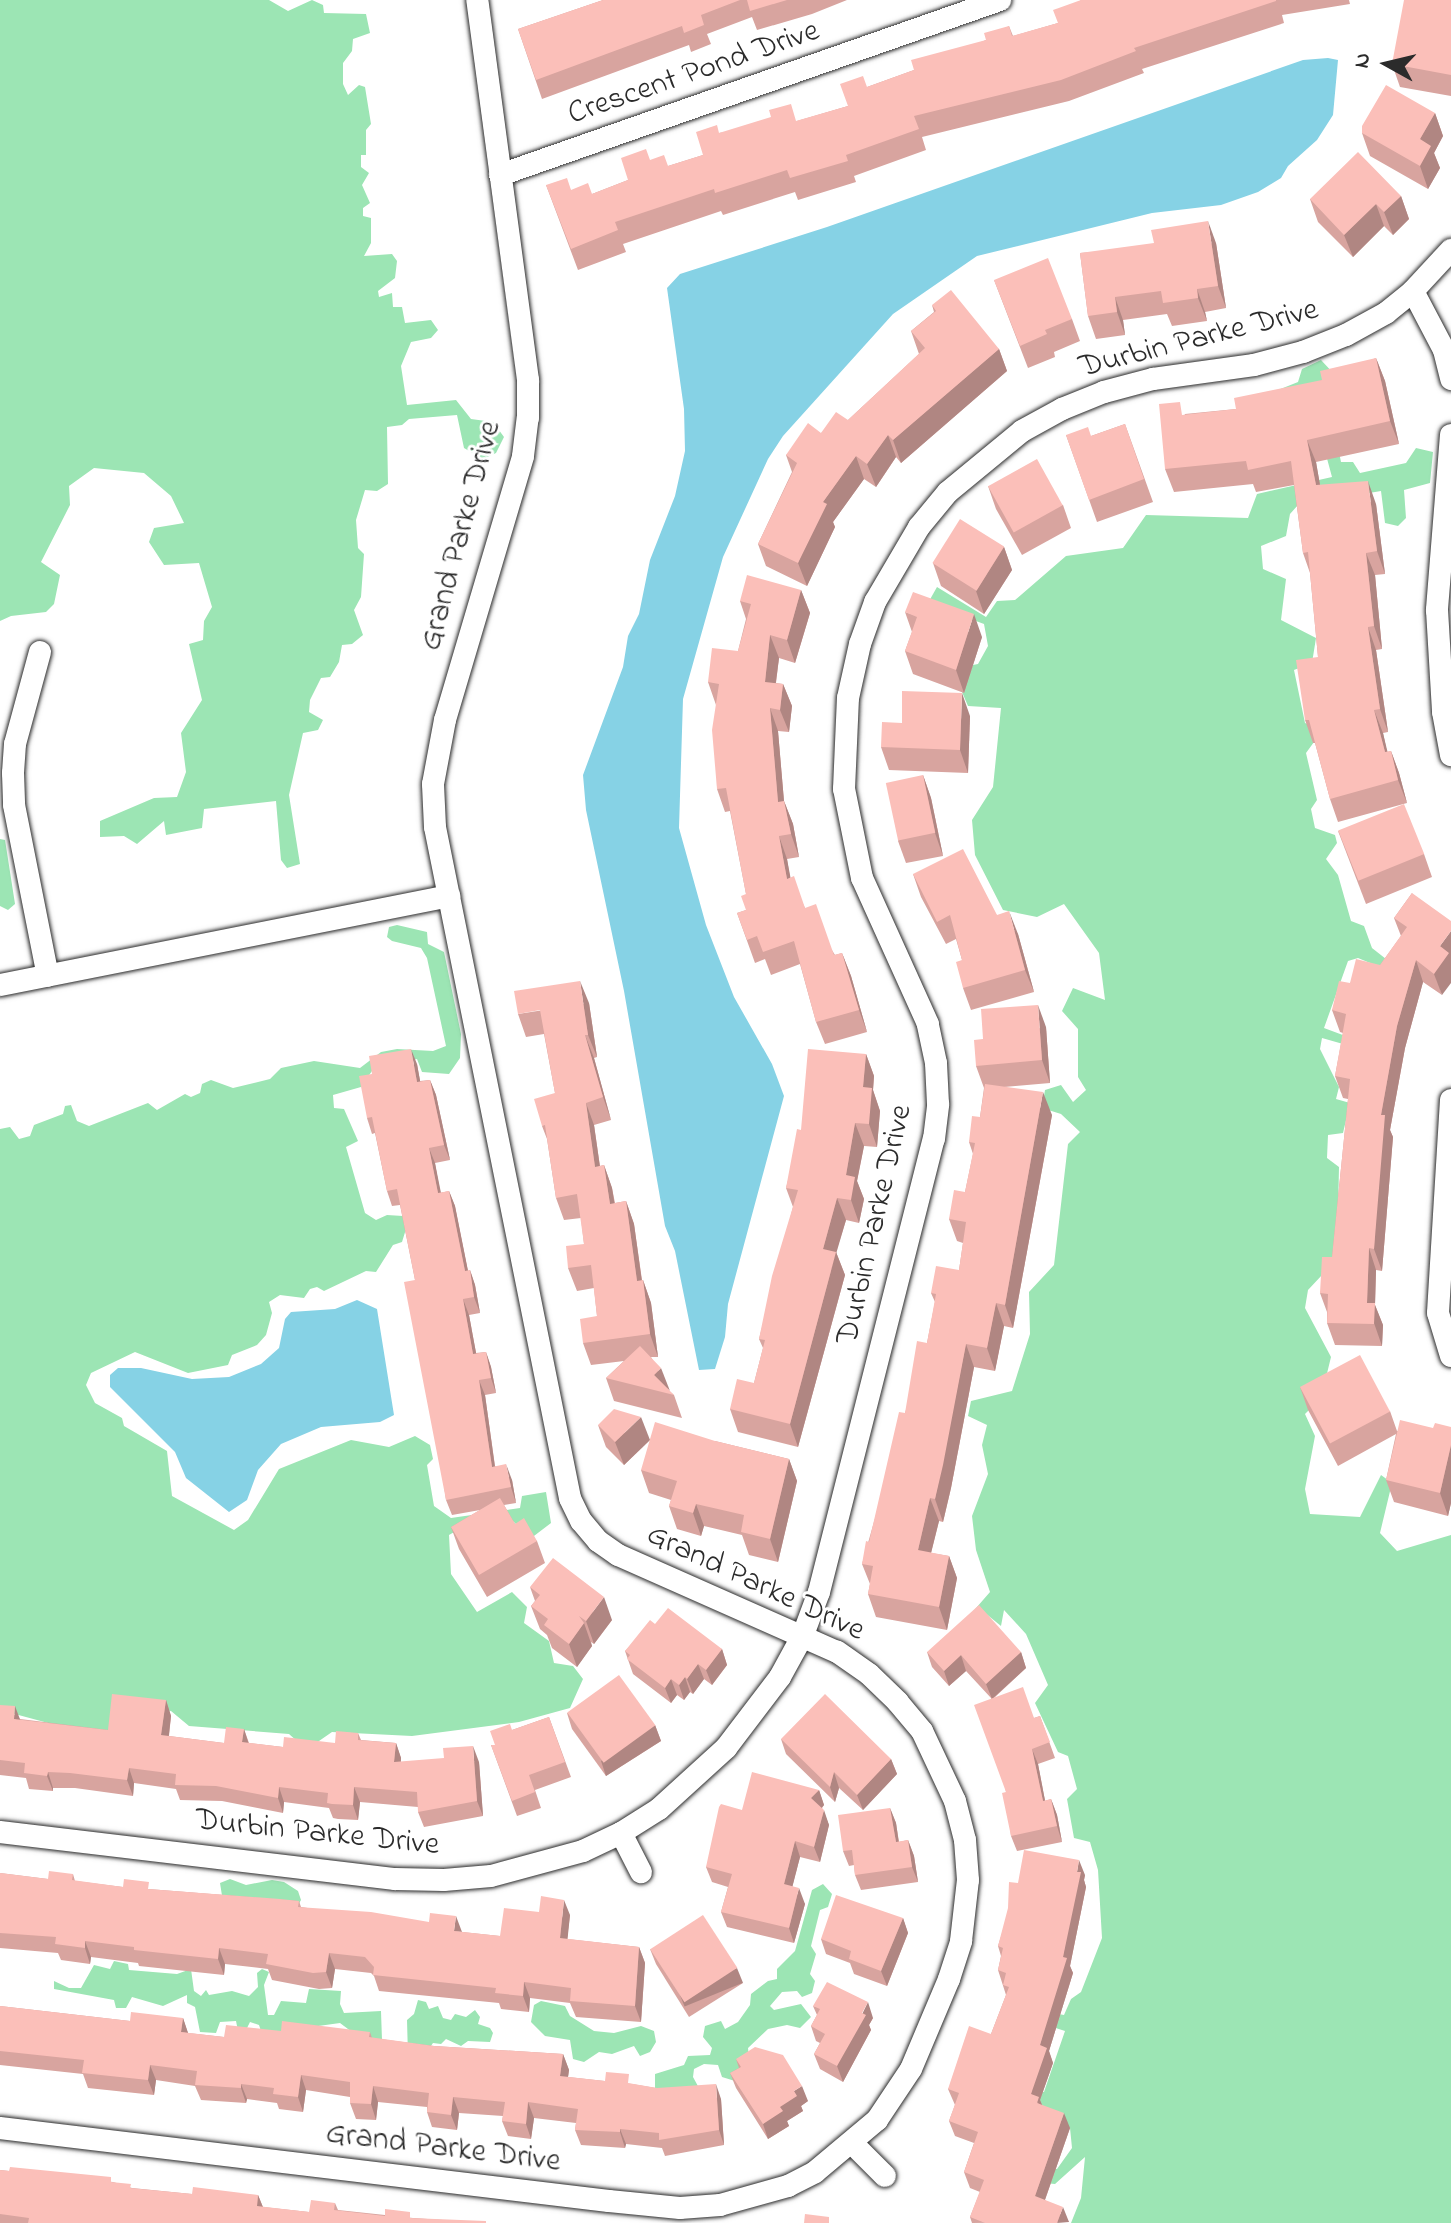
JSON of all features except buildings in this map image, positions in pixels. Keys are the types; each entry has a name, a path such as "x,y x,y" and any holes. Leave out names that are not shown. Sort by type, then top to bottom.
{"street":[{"name":"Grand Parke Drive","path":"0,2128 680,2208 735,2202 788,2186 815,2172 853,2144 877,2120 911,2069 949,1979 966,1910 965,1840 951,1789 922,1731 898,1702 869,1674 837,1652 618,1555 598,1541 581,1521 570,1498 435,827 433,784 445,720 523,456 528,418 528,380 477,0"},
{"name":"Crescent Pond Drive","path":"500,175 1000,0"},
{"name":"Durbin Parke Drive","path":"0,1832 395,1879 444,1880 491,1876 537,1866 583,1851 621,1833 659,1809 726,1748 780,1677 803,1635 819,1592 926,1169 938,1104 936,1063 928,1024 862,878 844,789 843,744 848,698 860,644 875,602 919,527 948,492 1022,431 1062,409 1104,392 1153,379 1254,365 1303,352 1372,321 1413,291 1451,250"},
{"path":"1413,291 1444,350 1451,379"},
{"path":"1451,435 1437,610 1443,712 1451,755"},
{"path":"40,652 15,744 13,773 14,805 48,976"},
{"path":"0,985 449,896"},
{"path":"1451,1100 1438,1313 1451,1356"},
{"path":"621,1833 641,1872"},
{"path":"853,2144 885,2176"}],"green space":[{"path":"0,0 269,0 288,11 312,0 323,5 324,13 366,14 370,33 353,39 352,51 343,63 343,84 348,95 359,85 365,87 371,124 366,130 366,155 361,155 361,167 369,173 362,185 370,203 363,208 363,216 371,218 371,243 364,256 392,254 397,261 395,278 378,291 379,297 392,293 393,307 402,307 405,323 431,320 438,330 431,338 411,342 401,366 407,405 456,400 471,419 493,422 504,437 496,453 483,459 464,448 457,415 409,419 402,425 387,427 388,484 377,491 365,490 356,520 358,548 364,554 361,597 354,610 363,635 352,644 342,645 339,662 330,677 321,678 310,700 309,712 323,720 318,730 303,733 289,795 300,864 287,868 281,860 276,801 204,809 202,828 166,835 164,821 137,844 124,836 100,837 100,821 154,798 177,797 186,772 181,733 202,700 189,644 203,640 204,621 212,607 199,563 164,565 149,542 154,528 184,523 171,496 144,473 94,468 69,486 70,505 41,562 60,575 54,604 46,612 11,616 0,621"},
{"path":"1321,360 1335,375 1335,433 1341,462 1353,462 1360,473 1406,463 1416,448 1433,452 1430,483 1404,490 1406,518 1398,526 1385,523 1381,491 1298,505 1290,514 1286,536 1261,546 1263,569 1286,579 1281,620 1316,638 1312,663 1294,670 1305,723 1313,726 1314,742 1306,753 1317,800 1311,809 1315,828 1335,835 1337,843 1326,859 1338,875 1351,921 1364,926 1372,948 1400,970 1399,975 1358,958 1348,961 1324,1028 1391,1053 1385,1056 1322,1038 1320,1049 1339,1087 1336,1099 1350,1103 1343,1133 1328,1135 1327,1158 1339,1167 1337,1259 1308,1290 1305,1308 1331,1357 1321,1398 1305,1414 1315,1436 1305,1489 1310,1514 1360,1517 1381,1475 1392,1483 1380,1533 1397,1551 1451,1535 1451,2223 1071,2223 1081,2198 1085,2157 1055,2184 1033,2182 1037,2165 1057,2169 1072,2148 1070,2128 1005,2096 1012,2084 1044,2092 1065,2031 1034,2021 1036,2010 1064,2015 1071,1999 1081,1992 1102,1938 1098,1870 1090,1842 1074,1838 1067,1799 1077,1789 1068,1756 1058,1752 1035,1703 1048,1685 1026,1634 1004,1610 1001,1626 985,1613 956,1631 990,1592 976,1550 972,1516 988,1474 982,1445 987,1425 968,1416 971,1401 1012,1391 1030,1334 1029,1292 1054,1265 1068,1144 1080,1132 1061,1114 1042,1108 1045,1090 1061,1085 1073,1102 1086,1090 1078,1077 1078,1029 1062,1011 1073,988 1105,1000 1099,953 1064,904 1037,917 1003,910 975,855 972,820 993,787 1001,708 968,706 962,692 973,665 978,664 988,646 984,624 928,603 937,587 986,617 997,601 1015,600 1066,556 1123,548 1146,515 1248,518 1257,494 1332,477 1319,429 1278,390 1298,382 1302,369"},
{"path":"0,839 5,840 15,904 8,910 0,906"},
{"path":"397,925 427,932 428,944 444,952 461,1034 460,1058 449,1074 422,1072 417,1059 374,1068 361,1087 333,1095 334,1108 344,1109 358,1141 346,1147 365,1213 376,1220 387,1215 403,1216 406,1229 402,1242 393,1245 376,1272 366,1271 324,1291 317,1287 310,1289 304,1298 280,1295 269,1302 272,1313 266,1335 257,1345 232,1355 228,1365 188,1373 135,1352 91,1373 86,1385 95,1403 122,1418 124,1426 167,1451 172,1496 234,1530 248,1520 279,1469 351,1440 389,1447 415,1436 430,1445 433,1459 427,1465 434,1506 451,1518 520,1508 522,1496 546,1492 551,1523 530,1539 513,1521 463,1527 449,1535 451,1574 477,1612 512,1592 527,1607 524,1623 549,1641 554,1663 573,1666 583,1679 570,1708 519,1722 412,1736 332,1732 319,1741 298,1742 289,1734 189,1726 171,1711 117,1704 110,1754 74,1730 0,1710 0,1129 10,1127 19,1139 30,1136 34,1125 63,1114 65,1106 71,1105 77,1121 89,1126 148,1103 157,1110 185,1094 191,1097 200,1093 202,1084 211,1080 233,1088 270,1079 281,1068 314,1061 360,1068 381,1052 397,1049 433,1051 446,1046 427,958 421,948 387,937 389,927"},
{"path":"230,1879 246,1885 272,1880 284,1882 298,1891 301,1900 297,1907 223,1902 220,1883"},
{"path":"823,1884 832,1894 828,1907 820,1910 811,1946 816,1954 810,1974 815,1981 812,1993 802,1997 797,1991 782,1992 770,2006 774,2010 801,2004 811,2017 800,2028 787,2025 768,2029 748,2048 750,2067 735,2081 722,2077 718,2065 704,2064 694,2069 693,2077 699,2088 655,2095 655,2074 684,2065 688,2056 710,2055 712,2048 703,2037 705,2026 721,2021 725,2029 738,2022 750,2005 751,1994 768,1981 777,1979 777,1969 795,1951 812,1890"},
{"path":"114,1961 128,1964 129,1970 177,1974 191,1969 194,1991 201,1996 206,1990 209,1995 232,1991 249,1996 258,1987 257,1973 262,1969 269,1972 264,1985 268,2015 274,2015 281,2001 306,2003 309,1989 341,1991 340,2004 344,2013 381,2011 382,2040 389,2046 352,2032 340,2023 282,2031 264,2040 259,2025 250,2022 245,2032 238,2031 236,2021 220,2022 216,2033 200,2032 195,2007 187,2003 187,1995 163,2006 132,1997 126,2008 116,2008 114,2000 54,1989 54,1981 69,1988 81,1988 94,1965 110,1969"},
{"path":"418,2000 426,2002 429,2009 438,2006 443,2018 451,2020 455,2014 466,2017 475,2010 480,2017 478,2024 490,2028 493,2033 490,2042 468,2041 461,2046 446,2039 441,2044 433,2043 426,2053 408,2056 407,2020 414,2014"},
{"path":"541,2001 565,2006 570,2016 594,2031 614,2033 641,2026 654,2031 656,2042 650,2052 640,2056 634,2046 612,2054 599,2052 584,2062 573,2059 570,2040 545,2036 531,2022 534,2005"}],"water":[{"path":"1303,60 1338,60 1333,115 1317,140 1288,166 1281,178 1258,192 1221,205 1152,213 977,256 893,314 783,436 768,459 723,557 683,699 679,828 706,925 734,997 772,1064 784,1096 728,1304 725,1337 715,1369 699,1370 675,1251 665,1226 624,991 586,810 583,775 623,667 628,636 639,614 650,560 675,496 685,451 684,409 667,288 680,274 827,227"},
{"path":"357,1300 377,1309 394,1415 380,1422 321,1427 281,1444 258,1470 247,1500 229,1512 186,1478 175,1452 110,1387 110,1375 118,1368 141,1368 192,1379 229,1377 261,1364 279,1348 285,1319 291,1312 335,1309"}]}
